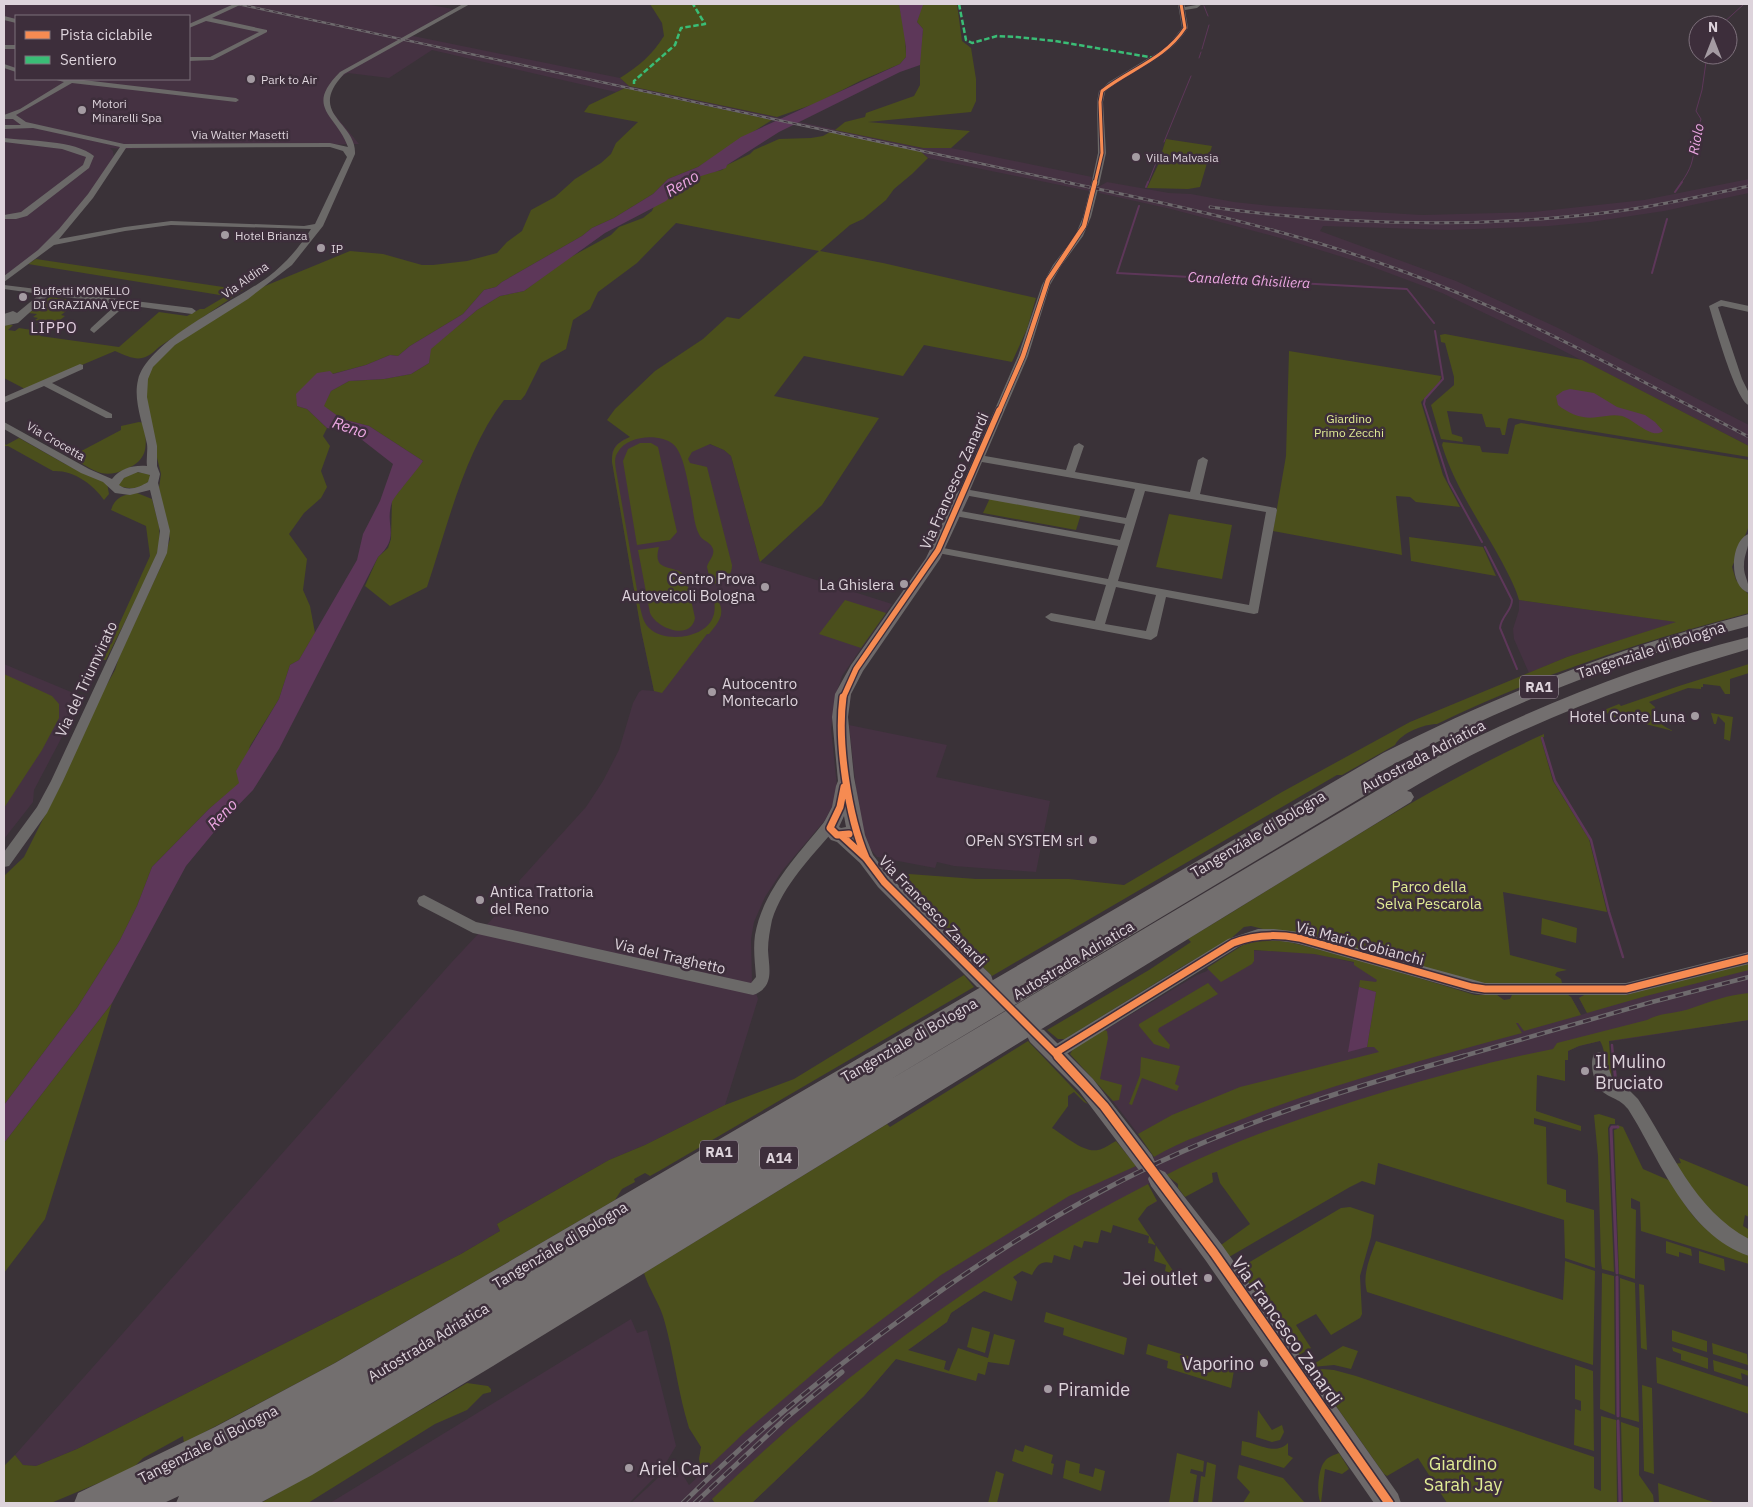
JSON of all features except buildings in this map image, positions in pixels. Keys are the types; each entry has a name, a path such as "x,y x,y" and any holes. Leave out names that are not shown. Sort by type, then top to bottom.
{"highway":[{"name":"Tangenziale di Bologna","path":"88,1503 226,1437 344,1372 1392,756 1480,712 1560,679 1641,650 1749,620"},
{"name":"Autostrada Adriatica","path":"134,1503 233,1454 343,1393 1402,765 1481,725 1568,688 1656,656 1749,630"},
{"name":"Autostrada Adriatica","path":"190,1503 294,1448 367,1406 1420,774 1493,736 1582,697 1670,666 1749,643"},
{"name":"RA1","path":"232,1503 310,1460 475,1362 1425,785 1507,743 1578,712 1646,686 1749,654"}],"main road":[{"name":"Via Francesco Zanardi","path":"964,492 938,550 845,687 840,705 846,777 842,827 884,882 984,981"},
{"name":"Via Francesco Zanardi","path":"1037,1036 1095,1096 1152,1170 1214,1253 1389,1503"}],"street":[{"path":"190,26 206,19 231,4"},
{"path":"213,15 239,4"},
{"path":"351,157 351,147 326,101 328,87 354,66 467,4"},
{"path":"1181,6 1195,7 1199,4"},
{"name":"Via Francesco Zanardi","path":"1130,522 964,492 1023,356 1046,285 1052,273 1079,236 1087,217 1102,153 1100,102 1102,91 1161,54 1179,37 1185,28 1181,6"},
{"path":"190,59 211,59 265,31 206,19"},
{"path":"4,117 22,110 72,80 236,100"},
{"path":"5,128 16,124 22,110"},
{"path":"4,117 18,119 24,124 41,128"},
{"path":"338,126 341,142 337,146 348,150 351,157"},
{"path":"5,128 41,128"},
{"name":"Via Walter Masetti","path":"41,128 124,146 337,146"},
{"path":"324,145 338,140 340,137"},
{"path":"4,140 69,149 85,152 90,156 86,166 30,211 16,217 4,217"},
{"path":"4,280 51,243 96,187 124,146"},
{"name":"Via Aldina","path":"153,477 150,439 142,387 146,372 156,358 176,340 244,298 278,274 293,259 319,226 351,157"},
{"path":"305,226 316,219 329,204"},
{"path":"51,243 125,229 166,224 319,226"},
{"path":"305,226 310,233 309,239"},
{"path":"4,287 192,311"},
{"path":"4,323 14,321 48,292"},
{"path":"94,330 124,302"},
{"path":"1749,309 1720,304 1713,306 1737,379 1749,402"},
{"path":"4,317 13,314 18,317"},
{"path":"4,400 80,367"},
{"path":"45,382 109,416"},
{"name":"Via Crocetta","path":"4,425 85,471 114,485 119,491 135,491"},
{"name":"Via Aldina","path":"114,485 116,479 144,461 149,454 150,439"},
{"path":"1069,475 1079,446"},
{"name":"Via Francesco Zanardi","path":"938,550 1254,610 1272,510 978,458"},
{"path":"1194,497 1203,460"},
{"name":"Via Crocetta","path":"96,476 113,476 145,469 153,477"},
{"path":"135,491 153,477"},
{"name":"Via del Triumvirato","path":"4,862 37,816 56,781 157,565 165,542 162,515 153,477"},
{"path":"1099,626 1140,487"},
{"path":"135,491 146,493 158,499"},
{"name":"Via Francesco Zanardi","path":"955,513 1124,544"},
{"path":"1749,538 1737,566 1740,578 1749,589"},
{"path":"1051,617 1151,636 1162,592"},
{"name":"Via del Traghetto","path":"424,900 473,927 753,989 761,982 763,977 762,935 768,912 790,874 815,844 842,827"},
{"name":"Via Mario Cobianchi","path":"1055,1053 1233,943 1259,934 1299,938 1478,988 1626,988 1749,958"},
{"path":"1599,1059 1604,1084 1633,1103 1700,1212 1721,1232 1749,1248"}],"shaded area":[{"path":"4,4 425,4 453,9 405,37 413,36 620,78 629,86 923,148 951,148 1092,177 1090,184 1100,186 1107,182 1169,193 1191,194 1234,202 1271,206 1422,215 1533,212 1644,200 1749,179 1749,193 1664,211 1591,222 1549,226 1450,230 1323,226 1320,231 1456,281 1556,327 1749,425 1749,446 1552,345 1442,293 1362,263 1284,239 1171,209 1099,193 1099,190 1090,187 1089,191 928,158 919,151 625,88 616,92 432,50 389,78 348,73 339,78 330,89 330,109 359,144 110,148 113,151 114,158 111,165 47,247 4,278"},
{"path":"639,435 699,440 724,450 731,456 760,562 892,604 842,676 836,694 831,729 837,786 833,805 825,820 782,871 765,897 754,922 751,939 752,981 758,999 725,1105 645,1145 609,1160 497,1224 500,1231 461,1254 77,1449 36,1466 23,1465 15,1455 451,963 520,889 519,881 586,807 603,781 619,750 633,703 639,692 642,690 654,691 641,630 612,462 612,452 616,445 624,439"},
{"path":"1519,600 1678,622 1567,657 1529,673 1514,639 1513,629 1519,610"},
{"path":"4,664 83,697 34,790 33,802 4,839"},
{"path":"849,725 947,745 936,777 1050,801 1036,872 954,866 937,862 935,868 877,857 868,846 859,816"},
{"path":"1239,950 1303,952 1326,956 1372,967 1478,998 1497,995 1504,1000 1510,999 1512,995 1568,995 1581,1015 1587,1013 1579,998 1581,996 1628,995 1749,962 1749,1020 1614,1041 1600,1041 1579,1046 1544,1062 1178,1184 1166,1175 1148,1184 1157,1202 1061,1246 1013,1277 989,1288 951,1313 947,1322 896,1359 864,1396 752,1503 715,1503 712,1499 707,1503 631,1503 675,1462 689,1485 702,1473 699,1459 701,1447 698,1441 1120,1146 1136,1166 1154,1157 1147,1130 1138,1134 1102,1087 1070,1054 1090,1039 1197,975 1207,971"},
{"path":"631,1319 637,1333 647,1330 676,1446 661,1471 629,1503 330,1503"}],"green space":[{"path":"650,4 899,4 905,32 906,57 900,64 860,81 817,103 777,117 629,86 620,78 645,60 664,36 662,23"},
{"path":"922,4 957,4 962,41 971,48 976,79 976,101 971,112 868,122 970,131 951,148 923,148 835,130 845,122 865,117 866,113 914,96 920,85 920,56 923,29 917,22"},
{"path":"625,88 772,120 698,167 668,179 653,194 614,218 592,228 582,236 496,287 484,290 463,314 410,346 398,356 390,355 366,365 332,374 297,406 307,409 327,428 323,436 330,446 321,471 327,487 321,498 304,513 289,534 307,559 303,590 310,606 315,633 299,660 290,665 279,699 250,746 240,783 209,809 152,867 137,906 120,940 77,1008 4,1105 4,876 24,857 57,791 96,704 115,670 120,654 163,562 170,539 159,488 161,474 150,429 142,375 156,357 243,295 350,251 383,254 422,265 467,261 497,253 507,242 522,231 531,210 555,197 575,179 601,163 611,154 616,143 638,122 584,112 589,105"},
{"path":"830,132 920,151 928,158 894,189 886,200 863,219 850,225 820,251 883,263 1036,298 1027,329 1012,362 924,345 903,376 804,356 774,396 879,418 822,505 760,562 731,456 724,450 710,444 692,452 688,459 690,463 707,467 732,565 732,570 726,579 711,584 707,567 713,554 713,549 711,545 701,538 698,532 685,469 677,448 667,440 652,437 636,439 622,446 616,456 615,465 640,607 645,623 656,633 664,636 684,636 702,630 709,624 714,611 714,594 721,611 717,624 707,634 662,693 654,691 641,630 612,462 616,446 630,437 607,420 615,409 655,371 703,339 727,317 739,319 819,251 676,223 637,263 598,292 590,309 573,320 566,349 541,363 521,400 504,400 490,420 478,442 458,490 427,587 390,606 365,586 378,557 388,548 391,539 392,500 423,461 369,426 342,419 323,406 331,391 349,381 384,379 411,374 429,363 430,349 477,310 500,296 524,291 567,259 611,235 619,227 643,218 652,211 654,206 675,191 680,185 700,175 722,170 727,165 750,154 754,150 779,139 811,138 823,136"},
{"path":"1166,139 1212,146 1200,187 1188,189 1147,188 1158,165"},
{"path":"36,259 243,290 148,356 133,358 115,351 25,389 4,378 4,324 13,325 8,330 15,331 19,328 38,331 45,325 36,324 40,321 35,320 38,318 33,317 37,314 29,313 50,297 79,301 61,315 65,316 40,336 119,347 159,312 187,316 200,309 204,309 226,296 28,264"},
{"path":"1445,334 1582,360 1749,446 1749,457 1510,418 1508,419 1505,435 1502,435 1500,428 1486,427 1482,414 1447,411 1452,434 1462,437 1463,442 1441,439 1431,405 1454,385 1454,377 1445,343 1441,342 1440,335"},
{"name":"Giardino Primo Zecchi","path":"1289,351 1441,376 1440,382 1421,402 1443,475 1460,507 1416,502 1410,497 1396,496 1402,555 1273,531 1286,456"},
{"path":"139,422 144,423 146,446 142,457 132,466 116,473 104,474 70,457 121,430 121,426"},
{"path":"1521,423 1749,460 1749,526 1732,567 1736,580 1749,595 1749,613 1669,635 1591,661 1513,690 1437,724 1413,730 1402,737 1395,745 1342,775 1337,775 992,976 901,884 909,874 976,879 1069,879 1124,885 1282,792 1410,722 1567,657 1676,622 1519,600 1502,562 1461,491 1442,445 1443,442 1480,446 1482,452 1508,454 1515,425"},
{"path":"19,438 65,464 107,483 109,494 104,500 82,479 68,473 53,471 8,446 4,446 4,443 6,445"},
{"path":"640,443 651,443 658,447 677,532 670,540 637,545 623,461 628,449"},
{"path":"136,472 149,474 151,479 144,485 136,488 119,486 119,480"},
{"path":"137,493 152,499 159,526 160,545 151,569 106,660 103,660 150,556 146,526 111,510 115,502 121,497"},
{"path":"990,498 1081,514 1076,530 983,513"},
{"path":"1169,514 1232,525 1222,579 1156,567"},
{"path":"1409,537 1483,547 1496,576 1411,561"},
{"path":"659,547 657,556 659,562 666,567 677,570 686,577 695,618 692,625 681,631 666,628 659,624 650,613 638,550"},
{"path":"845,600 886,613 861,648 819,634"},
{"path":"1749,664 1749,673 1730,679 1730,694 1725,694 1720,686 1703,684 1701,689 1688,688 1649,702 1655,707 1655,716 1659,722 1673,731 1611,717 1604,710 1619,704 1621,706"},
{"path":"4,674 52,696 59,704 59,718 42,750 4,808"},
{"path":"1711,713 1733,717 1730,741 1724,739 1725,723 1718,716 1716,724 1714,724"},
{"name":"Parco della Selva Pescarola","path":"1544,734 1544,737 1541,739 1553,781 1589,839 1607,912 1503,892 1510,955 1567,970 1557,972 1555,975 1561,979 1562,983 1484,984 1251,926 1244,927 1229,940 1183,966 1065,1039 1058,1039 1047,1030 1149,970 1191,942 1188,939 1407,805 1498,756"},
{"path":"1542,918 1577,928 1576,943 1541,934"},
{"path":"1265,939 1289,942 1352,958 1475,995 1497,995 1504,1000 1510,999 1512,995 1568,995 1581,1015 1524,1031 1516,1023 1522,1033 1313,1093 1176,1145 1154,1157 1138,1134 1172,1115 1240,1087 1379,1052 1374,1047 1367,1047 1376,992 1359,987 1360,980 1376,982 1377,980 1354,965 1354,962 1314,954 1254,950 1254,961 1252,964 1221,982 1207,968 1243,945"},
{"path":"1749,962 1749,970 1587,1013 1579,998 1584,995 1628,995"},
{"path":"964,975 974,987 659,1171 650,1176 645,1173 634,1179 635,1182 622,1189 615,1200 333,1364 184,1443 183,1436 143,1458 132,1469 51,1503 4,1503 4,1466 15,1455 23,1465 36,1466 77,1449 461,1254 500,1231 497,1224 609,1160 645,1145 725,1105 794,1079"},
{"path":"1208,983 1218,994 1159,1028 1158,1031 1170,1045 1169,1049 1154,1044 1139,1024"},
{"path":"1749,993 1749,1020 1609,1041 1612,1082 1607,1073 1604,1051 1600,1041 1568,1051 1568,1060 1565,1060 1565,1081 1537,1075 1536,1111 1581,1126 1581,1131 1534,1118 1534,1124 1546,1127 1547,1184 1566,1190 1566,1202 1594,1210 1595,1268 1565,1258 1564,1220 1378,1163 1375,1185 1362,1181 1229,1257 1221,1245 1250,1224 1220,1183 1217,1172 1212,1173 1213,1182 1185,1197 1178,1188 1178,1184 1166,1175 1247,1139 1359,1100 1470,1068 1553,1049 1557,1043 1686,1010 1727,997"},
{"path":"112,1003 45,1219 4,1273 4,1143"},
{"path":"1104,1030 1107,1031 1108,1038 1100,1079 1122,1085 1119,1100 1113,1101 1070,1054 1073,1049"},
{"path":"1028,1041 1088,1104 1074,1092 1068,1096 1068,1106 1052,1128 1086,1149 1102,1149 1116,1141 1136,1166 1069,1196 941,1275 836,1354 745,1432 702,1473 699,1459 701,1447 689,1428 663,1316 644,1273 887,1124 890,1127"},
{"path":"1141,1057 1180,1066 1175,1084 1179,1086 1177,1091 1142,1078 1132,1105 1129,1104 1140,1075"},
{"path":"1599,1114 1615,1119 1615,1124 1610,1124 1608,1128 1614,1272 1602,1269 1601,1261 1598,1156 1594,1115"},
{"path":"1617,1125 1623,1127 1643,1169 1673,1182 1686,1207 1694,1217 1724,1242 1749,1255 1749,1264 1641,1231 1640,1202 1631,1198 1631,1208 1636,1210 1635,1279 1619,1274 1614,1130 1617,1129"},
{"path":"1679,1158 1749,1187 1749,1217 1745,1215 1743,1226 1748,1229 1749,1244 1714,1221 1674,1164 1681,1163"},
{"path":"1148,1184 1157,1201 1147,1207 1138,1219 1156,1245 1148,1243 1149,1236 1113,1225 1111,1233 1101,1230 1098,1243 1084,1241 1082,1248 1074,1245 1070,1260 1054,1255 1052,1263 1045,1262 1040,1264 1032,1275 1022,1271 1013,1277 1017,1282 1012,1301 984,1291 951,1313 947,1322 908,1350 946,1361 944,1369 949,1371 958,1348 988,1358 994,1334 1015,1340 1009,1365 988,1362 985,1375 978,1373 976,1381 896,1359 864,1396 752,1503 715,1503 712,1499 812,1409 918,1325 1030,1250"},
{"path":"1350,1207 1374,1215 1371,1237 1360,1276 1362,1314 1360,1318 1331,1335 1316,1314 1296,1325 1311,1348 1299,1355 1238,1269 1341,1208"},
{"path":"1376,1241 1563,1300 1565,1261 1595,1271 1593,1365 1367,1292 1366,1272"},
{"path":"1666,1241 1691,1249 1692,1256 1679,1252 1679,1257 1666,1253"},
{"path":"1156,1245 1176,1275 1165,1271 1166,1265 1154,1261"},
{"path":"1699,1251 1724,1259 1725,1271 1699,1263"},
{"path":"1602,1273 1614,1276 1615,1415 1600,1409"},
{"path":"1620,1278 1635,1283 1639,1422 1621,1417"},
{"path":"1639,1284 1644,1285 1647,1350 1641,1348"},
{"path":"1046,1312 1127,1338 1124,1355 1063,1335 1064,1328 1044,1322"},
{"path":"972,1327 990,1332 985,1353 967,1347"},
{"path":"1672,1330 1707,1341 1707,1352 1672,1341"},
{"path":"1712,1343 1747,1354 1748,1365 1713,1354"},
{"path":"1148,1344 1234,1370 1231,1388 1167,1368 1168,1361 1146,1354"},
{"path":"1343,1346 1358,1351 1351,1369 1334,1365 1312,1367 1312,1365"},
{"path":"1672,1347 1708,1358 1708,1369 1681,1360 1681,1354 1673,1351"},
{"path":"1656,1357 1749,1387 1749,1414 1657,1383"},
{"path":"1713,1360 1749,1371 1749,1376 1741,1373 1742,1380 1714,1371"},
{"path":"1575,1365 1593,1371 1594,1451 1574,1445 1575,1409 1581,1411 1581,1401 1575,1399"},
{"name":"Giardino Sarah Jay","path":"1322,1369 1356,1376 1594,1457 1594,1488 1601,1491 1601,1416 1616,1420 1617,1503 1447,1503 1418,1458 1387,1476 1312,1372"},
{"path":"467,1383 488,1386 491,1392 483,1394 467,1410 435,1424 308,1503 261,1503"},
{"path":"1642,1385 1652,1388 1654,1474 1644,1471"},
{"path":"1258,1410 1272,1430 1282,1425 1284,1432 1280,1440 1272,1442 1256,1437"},
{"path":"1621,1422 1639,1428 1639,1475 1653,1495 1654,1503 1623,1503"},
{"path":"1242,1441 1272,1449 1283,1447 1288,1443 1288,1455 1293,1458 1284,1468 1241,1455"},
{"path":"1025,1445 1053,1455 1051,1463 1054,1464 1052,1475 1012,1461 1015,1449 1023,1452"},
{"path":"1177,1453 1204,1461 1203,1472 1191,1469 1190,1473 1197,1475 1193,1503 1169,1503"},
{"path":"1339,1453 1349,1469 1342,1474 1325,1469 1321,1503 1318,1488 1321,1469 1326,1460"},
{"path":"1066,1460 1080,1464 1079,1473 1093,1477 1095,1468 1105,1471 1101,1491 1063,1478"},
{"path":"1207,1462 1216,1465 1212,1503 1198,1503 1201,1476 1205,1477"},
{"path":"1239,1465 1283,1478 1305,1503 1243,1503 1250,1492 1237,1478"},
{"path":"996,1471 1004,1474 997,1503 988,1503"},
{"path":"1658,1483 1716,1503 1659,1503"}],"water":[{"name":"Reno","path":"899,4 923,5 917,22 923,29 920,65 900,72 779,132 727,165 726,168 682,184 666,201 605,233 524,291 500,296 477,310 431,349 429,363 411,374 384,379 349,381 331,391 324,406 342,419 369,426 423,461 392,502 389,543 378,557 279,749 253,790 224,820 186,866 112,1003 4,1143 4,1105 77,1008 120,940 137,906 152,867 209,809 239,783 236,771 279,699 290,665 299,660 357,560 363,534 380,501 393,464 352,432 327,428 307,409 297,406 296,394 317,373 330,371 333,374 366,365 390,355 398,356 410,346 463,314 484,290 496,287 582,236 592,228 614,218 653,194 668,179 698,167 741,137 900,64 906,57 906,47"},
{"path":"1570,389 1594,393 1617,407 1645,415 1663,431 1654,433 1622,416 1613,415 1587,418 1572,414 1558,405 1556,396"},
{"path":"1359,987 1376,992 1367,1047 1348,1052"}],"waterway":[{"name":"Riolo","path":"1732,15 1744,4"},
{"name":"Canaletta Ghisiliera","path":"1204,6 1208,16"},
{"name":"Canaletta Ghisiliera","path":"1202,49 1209,25"},
{"name":"Canaletta Ghisiliera","path":"1199,58 1201,52"},
{"name":"Riolo","path":"1681,183 1691,165 1695,145 1698,140 1701,119 1696,111 1702,90 1706,65"},
{"name":"Canaletta Ghisiliera","path":"1164,142 1191,76"},
{"name":"Canaletta Ghisiliera","path":"1148,183 1160,153"},
{"name":"Canaletta Ghisiliera","path":"1146,187 1148,182"},
{"name":"Riolo","path":"1675,192 1682,182"},
{"name":"Canaletta Ghisiliera","path":"1139,206 1117,273 1407,289 1434,323"},
{"name":"Riolo","path":"1652,273 1667,219"},
{"name":"Canaletta Ghisiliera","path":"1435,331 1443,379 1425,399 1424,404 1449,482 1482,542"},
{"name":"Canaletta Ghisiliera","path":"1485,547 1512,600 1512,604 1502,620 1500,628 1517,669"},
{"name":"Canaletta Ghisiliera","path":"1542,738 1555,781 1591,840 1609,912 1623,957"},
{"name":"Canaletta Ghisiliera","path":"1612,1045 1613,1057"},
{"name":"Canaletta Ghisiliera","path":"1613,1056 1616,1083"},
{"name":"Canaletta Ghisiliera","path":"1617,1273 1611,1129 1612,1127 1618,1127"},
{"name":"Canaletta Ghisiliera","path":"1617,1277 1618,1416"},
{"name":"Canaletta Ghisiliera","path":"1618,1421 1620,1503"}],"railway":[{"path":"238,4 1071,183"},
{"path":"1065,182 1194,210 1279,232 1363,257 1405,272 1449,289 1536,328 1622,370 1749,437"},
{"path":"1210,207 1314,218 1366,221 1418,223 1522,220 1626,210 1749,186"},
{"path":"1460,1057 1652,1002 1749,977"},
{"path":"683,1503 739,1450 857,1352 918,1307 1035,1229 1126,1178 1194,1146 1308,1103 1464,1056"},
{"path":"695,1503 786,1418 842,1372"}],"marked path":[{"path":"634,84 634,81 675,45 681,28 705,24 693,4"},
{"path":"959,4 966,40 972,43 997,36 1017,37 1055,41 1155,58"}],"cycle path":[{"path":"866,858 856,835 846,777 840,717 843,694 856,669 938,550 1023,356 1048,280 1084,226 1102,153 1100,102 1102,91 1123,76 1158,56 1178,39 1185,28 1181,4"},
{"path":"844,787 840,807 830,828 837,835 849,834"},
{"path":"842,836 866,858 884,882 1068,1066 1104,1106 1214,1253 1389,1503"},
{"path":"1055,1053 1233,943 1258,935 1274,934 1299,938 1472,987 1485,989 1626,989 1749,958"}],"place":[{"name":"Park to Air","path":"251,79"},
{"name":"Motori Minarelli Spa","path":"82,110"},
{"name":"Villa Malvasia","path":"1136,157"},
{"name":"Hotel Brianza","path":"225,235"},
{"name":"IP","path":"321,248"},
{"name":"Buffetti MONELLO DI GRAZIANA VECE","path":"23,297"},
{"name":"La Ghislera","path":"904,584"},
{"name":"Centro Prova Autoveicoli Bologna","path":"765,587"},
{"name":"Autocentro Montecarlo","path":"712,692"},
{"name":"Hotel Conte Luna","path":"1695,716"},
{"name":"OPeN SYSTEM srl","path":"1093,840"},
{"name":"Antica Trattoria del Reno","path":"480,900"},
{"name":"Il Mulino Bruciato","path":"1585,1071"},
{"name":"Jei outlet","path":"1208,1278"},
{"name":"Vaporino","path":"1264,1363"},
{"name":"Piramide","path":"1048,1389"},
{"name":"Ariel Car","path":"629,1468"}],"district":[{"name":"LIPPO","path":"54,327"}]}
